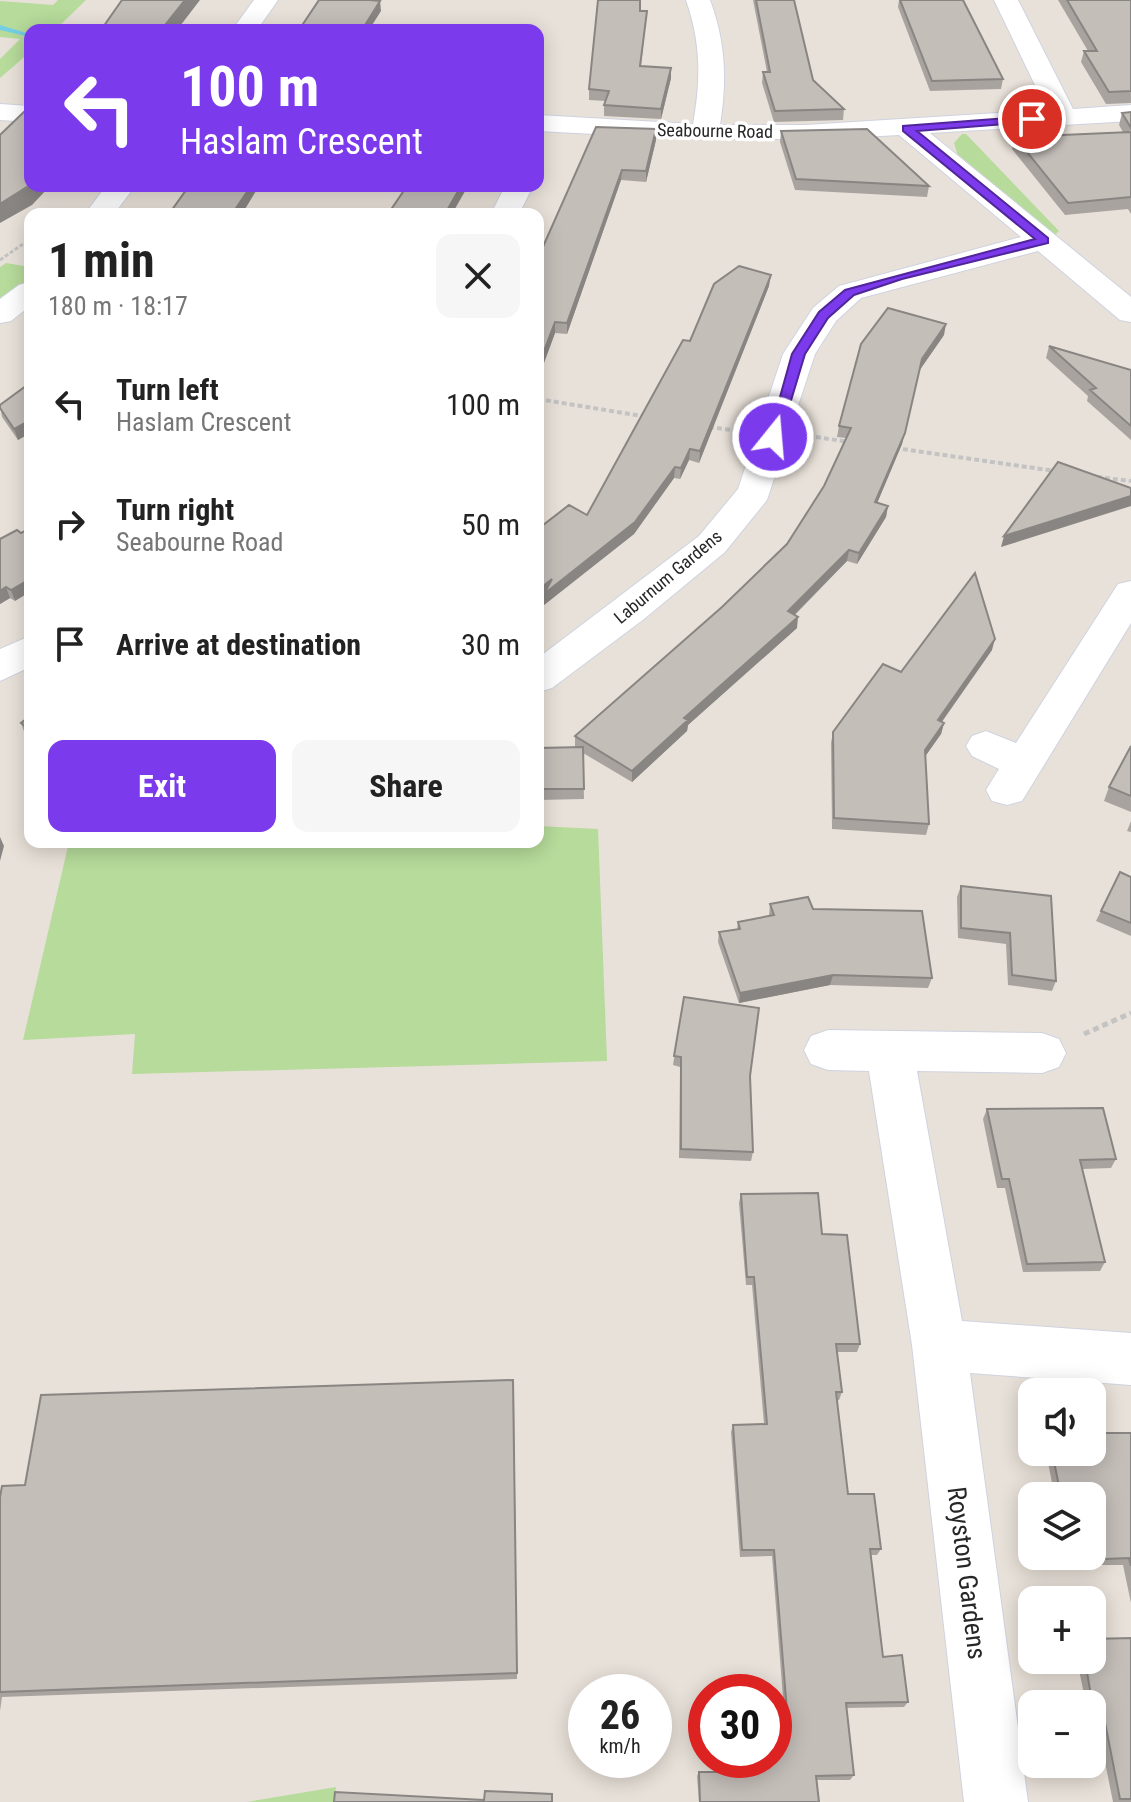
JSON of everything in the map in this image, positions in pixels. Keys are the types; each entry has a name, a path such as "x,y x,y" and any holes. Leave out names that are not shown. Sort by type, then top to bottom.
{"street":[{"path":"248,24 266,0"},
{"path":"698,0 712,37 715,76 705,133"},
{"path":"1006,0 1063,116"},
{"path":"0,112 24,114"},
{"name":"Seabourne Road","path":"544,131 705,133 907,128 1131,113"},
{"path":"907,128 1131,313"},
{"path":"104,208 116,192"},
{"name":"Laburnum Gardens","path":"544,674 631,610 712,544 755,492 799,354 824,315 850,292 898,276 1044,240"},
{"path":"0,314 24,296"},
{"path":"986,746 1015,777 1131,593"},
{"path":"1,688 24,657"},
{"path":"828,1050 1042,1053"},
{"name":"Royston Gardens","path":"890,1051 939,1345 996,1802"},
{"path":"939,1345 1131,1359"}],"path":[{"path":"0,260 24,243"},
{"path":"544,400 658,418"},
{"path":"702,426 773,437 805,436 851,442"},
{"path":"882,447 1069,473"},
{"path":"1084,475 1131,481"}],"green space":[{"path":"58,0 86,0 61,24 24,24 24,57 0,78 0,59 20,39 0,37 0,1 53,5"},
{"path":"966,134 1059,231 1055,235 958,156 954,143"},
{"path":"6,263 24,266 24,283 0,303 0,267"},
{"path":"544,826 598,829 607,1061 132,1074 135,1034 23,1040 68,848 544,848"},
{"path":"336,1787 334,1802 247,1802"}],"building":[{"path":"122,0 185,0 166,24 105,24"},
{"path":"319,0 380,1 366,24 303,24"},
{"path":"598,0 640,0 640,11 647,11 640,66 671,68 661,109 604,105 609,91 589,89"},
{"path":"756,0 794,0 813,80 844,109 775,111 763,72 770,72"},
{"path":"900,0 963,0 1003,79 932,81"},
{"path":"1067,0 1131,0 1131,91 1109,92 1084,51 1097,51"},
{"path":"24,112 24,189 0,204 0,135"},
{"path":"1131,112 1131,128 1122,113"},
{"path":"596,127 656,129 646,171 622,170 567,323 555,322 544,351 544,244"},
{"path":"867,129 929,186 796,179 781,131"},
{"path":"1131,132 1131,197 1068,203 1015,137"},
{"path":"185,192 247,192 236,208 173,208"},
{"path":"403,192 458,192 448,208 392,208"},
{"path":"739,266 771,275 700,451 690,449 681,468 675,467 635,522 544,594 552,579 544,585 544,524 569,505 587,515 683,340 690,341 714,284"},
{"path":"888,308 946,324 922,359 905,433 875,502 888,506 859,553 849,550 788,611 798,617 684,718 688,720 632,771 575,736 722,607 787,544 824,486 851,428 839,426 861,344"},
{"path":"1049,346 1131,370 1131,426 1090,390 1096,388"},
{"path":"24,387 24,423 14,429 0,405"},
{"path":"1058,462 1131,488 1131,496 1004,536"},
{"path":"17,530 24,531 24,582 11,590 6,587 0,591 0,539"},
{"path":"975,573 995,639 938,720 944,723 925,750 929,824 834,818 833,732 883,664 901,672"},
{"path":"1131,746 1131,796 1109,787"},
{"path":"583,747 584,789 544,789 544,748"},
{"path":"1120,872 1131,877 1131,923 1101,911"},
{"path":"961,886 1051,896 1056,981 1012,975 1010,933 961,928"},
{"path":"808,897 813,909 922,911 932,978 833,975 740,993 719,932 740,929 738,922 774,915 770,904"},
{"path":"684,997 759,1008 750,1076 753,1152 681,1149 681,1057 674,1056"},
{"path":"1103,1108 1116,1159 1080,1160 1105,1262 1027,1264 1009,1179 1002,1179 987,1109"},
{"path":"818,1193 822,1234 847,1235 860,1344 836,1344 842,1392 836,1392 848,1494 874,1494 881,1549 870,1549 883,1657 902,1655 908,1702 846,1703 854,1775 816,1776 819,1802 700,1802 699,1778 792,1778 792,1674 784,1674 774,1550 742,1550 733,1425 767,1424 754,1277 747,1277 741,1194"},
{"path":"513,1380 517,1673 0,1692 0,1497 2,1486 25,1485 41,1395"},
{"path":"1106,1433 1131,1433 1131,1566 1129,1558 1106,1559 1106,1482 1058,1482 1055,1466 1106,1466"},
{"path":"1131,1638 1131,1799 1120,1799 1106,1728 1106,1690 1090,1690 1087,1674 1106,1674 1106,1639"},
{"path":"485,1791 552,1794 552,1802 334,1802 335,1792 484,1800"}],"waterway":[{"path":"0,27 24,35"}],"route":[{"path":"773,437 799,354 824,315 850,292 898,276 1044,240 907,128 1032,119"}]}
